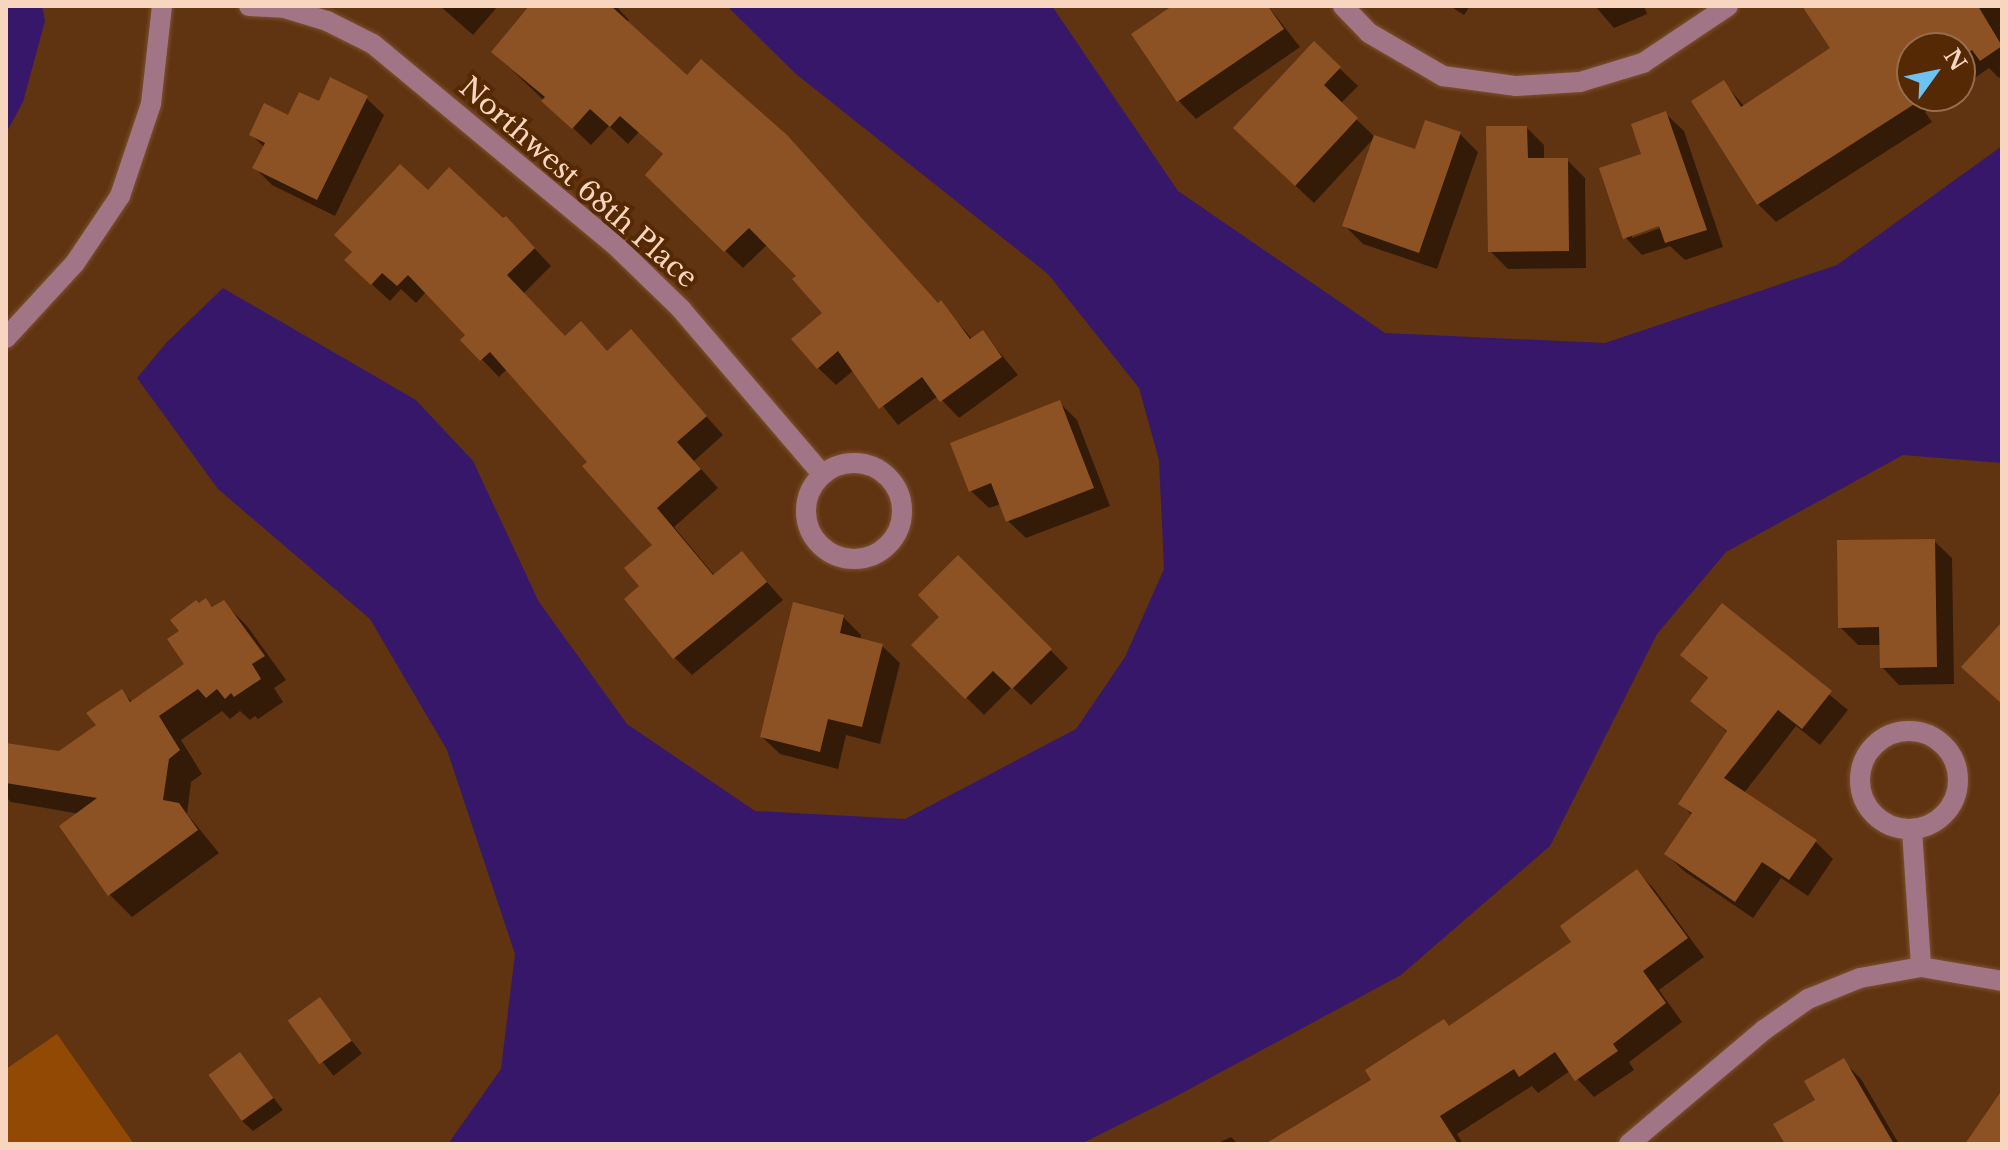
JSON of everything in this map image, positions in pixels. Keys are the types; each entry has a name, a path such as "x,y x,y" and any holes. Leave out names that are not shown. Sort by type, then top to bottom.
{"street":[{"path":"6,338 75,263 120,196 151,104 162,6"},
{"name":"Northwest 68th Place","path":"249,6 284,8 327,21 373,44 613,243 681,309 822,474"},
{"path":"1343,6 1369,33 1443,76 1516,86 1580,82 1643,63 1728,6"},
{"path":"851,462 881,470 892,481 903,511 900,527 880,552 849,559 834,555 811,533 806,501 822,474 851,462"},
{"path":"1909,731 1941,742 1952,755 1958,771 1958,788 1943,818 1928,827 1912,830 1882,822 1870,811 1859,783 1868,752 1893,733 1909,731"},
{"path":"1912,830 1921,967"},
{"path":"1629,1144 1764,1030 1808,999 1860,978 1921,967 2002,981"}],"shaded area":[{"path":"6,6 42,6 45,21 23,102 6,133"},
{"path":"727,6 1052,6 1178,191 1385,333 1605,343 1837,265 2002,146 2002,463 1903,455 1726,552 1657,634 1550,846 1401,975 1081,1144 448,1144 501,1069 515,954 447,750 370,619 218,489 137,378 167,342 223,288 416,400 473,461 539,602 627,724 755,811 905,819 1076,729 1125,657 1164,569 1159,460 1139,388 1048,274 796,74"},
{"path":"57,1034 134,1144 6,1144 6,1069"}],"building":[{"path":"529,6 611,6 687,75 701,59 787,135 938,303 941,300 970,339 983,330 1002,357 940,402 922,377 879,409 838,351 817,369 791,339 822,313 792,279 796,276 749,228 724,252 645,175 663,154 620,116 610,127 590,109 572,129 541,101 545,97 491,52"},
{"path":"1172,6 1268,6 1284,29 1177,102 1131,34"},
{"path":"1802,6 1978,6 2002,46 1980,61 1976,56 1976,32 1896,32 1896,112 1902,112 1757,205 1691,101 1724,80 1741,107 1830,48"},
{"path":"1314,41 1341,67 1324,85 1358,118 1295,186 1233,128"},
{"path":"330,77 368,96 317,200 252,168 265,143 249,135 264,103 288,115 299,92 319,101"},
{"path":"1666,111 1707,230 1665,243 1659,226 1623,239 1599,168 1641,154 1631,124"},
{"path":"1425,120 1461,132 1419,253 1342,226 1374,135 1415,149"},
{"path":"1486,126 1527,126 1528,158 1568,158 1569,251 1488,252"},
{"path":"400,164 428,190 449,167 503,218 506,216 535,248 507,275 565,336 581,321 607,351 631,329 707,416 677,442 701,469 657,508 713,575 742,551 767,582 673,659 624,599 639,586 624,568 652,545 582,466 587,462 490,352 480,361 460,340 465,335 408,275 397,286 382,273 371,285 344,260 352,252 334,235"},
{"path":"1060,400 1094,488 1006,522 991,483 969,492 950,443"},
{"path":"1935,539 1937,667 1880,668 1879,627 1838,628 1837,540"},
{"path":"958,555 1052,649 1012,689 993,671 965,699 911,645 939,617 918,595"},
{"path":"206,598 212,607 224,600 265,656 252,664 261,679 234,697 231,693 225,699 217,689 206,698 198,689 159,716 180,750 169,759 163,800 179,803 198,830 108,896 59,826 97,798 6,783 6,743 59,751 96,725 86,713 122,689 130,702 184,664 167,639 179,631 170,620 196,600 199,603"},
{"path":"793,602 844,615 840,633 883,644 862,727 828,719 820,752 760,737"},
{"path":"1722,603 1832,691 1802,729 1778,710 1724,778 1817,840 1789,880 1762,862 1735,902 1664,854 1692,813 1678,804 1727,731 1690,701 1708,678 1680,655"},
{"path":"2002,622 2002,704 1961,667"},
{"path":"1637,869 1688,938 1643,971 1666,1003 1613,1044 1618,1051 1575,1081 1555,1052 1519,1077 1514,1069 1440,1116 1458,1144 1265,1144 1371,1080 1365,1070 1444,1019 1449,1026 1571,942 1560,926"},
{"path":"320,997 352,1041 319,1064 288,1021"},
{"path":"240,1052 274,1098 242,1121 208,1075"},
{"path":"1844,1058 1894,1144 1785,1144 1773,1124 1815,1100 1804,1081"},
{"path":"2002,1090 2002,1144 1965,1144"}]}
